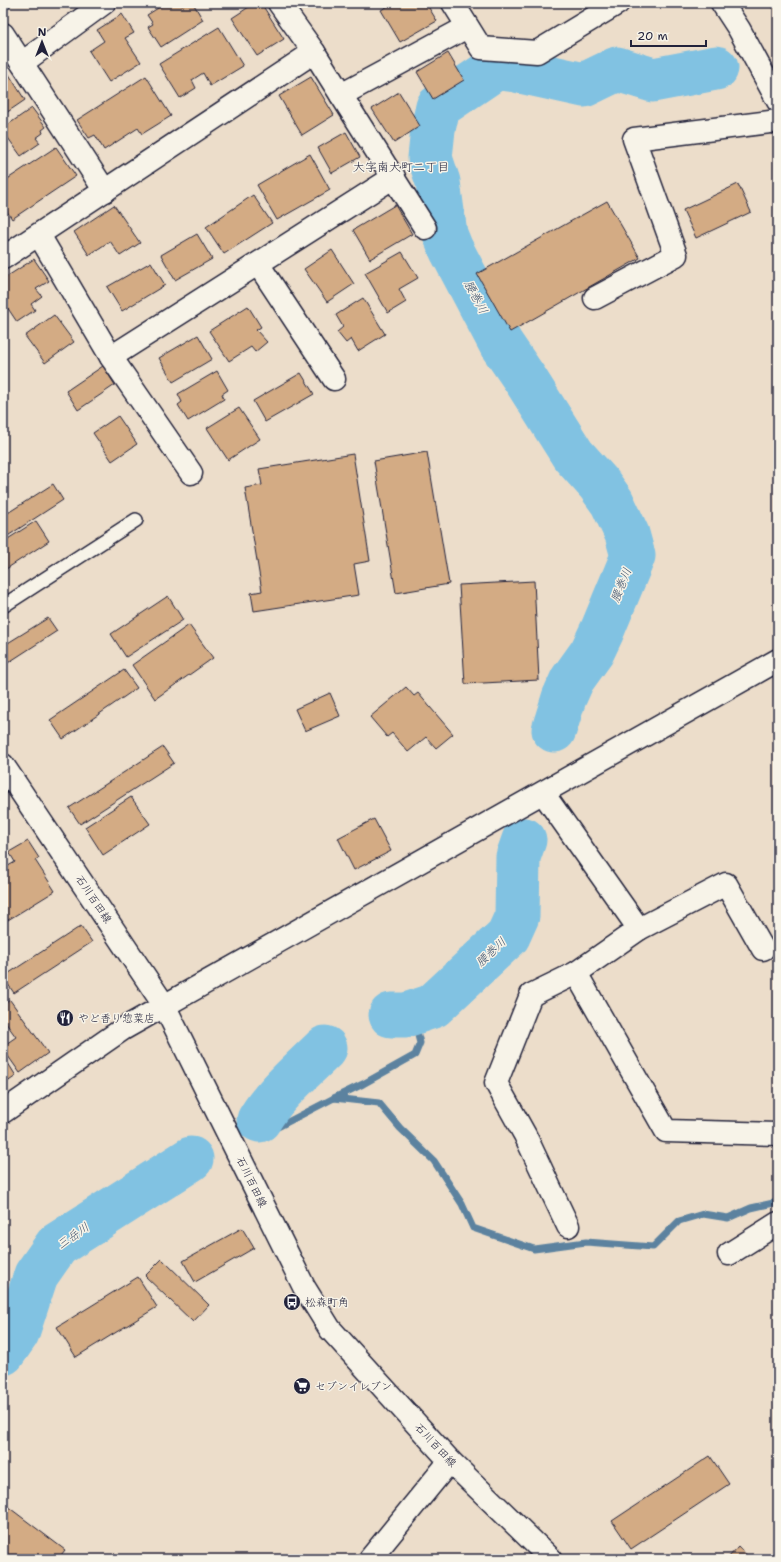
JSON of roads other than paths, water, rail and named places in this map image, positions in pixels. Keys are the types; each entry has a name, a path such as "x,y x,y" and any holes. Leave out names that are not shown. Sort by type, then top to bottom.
{"street":[{"path":"22,63 104,3"},
{"path":"279,3 342,95 425,228"},
{"path":"453,3 482,48 537,52 618,3"},
{"path":"722,3 778,101"},
{"path":"342,95 468,27"},
{"path":"3,34 105,191"},
{"path":"3,258 314,52"},
{"path":"595,298 676,255 634,139 778,121"},
{"path":"111,357 394,178"},
{"path":"39,234 111,357 191,474"},
{"path":"258,264 334,379"},
{"path":"3,1112 123,1029 164,1005 778,660"},
{"name":"石川百田線","path":"3,765 164,1005 304,1287 330,1329 450,1461 551,1559"},
{"path":"543,793 639,929"},
{"path":"568,1226 525,1135 496,1083 531,995 576,973 639,929 726,884 763,949"},
{"path":"576,973 666,1131 778,1134"},
{"path":"729,1254 778,1223"},
{"path":"370,1559 450,1461"}],"lane":[{"path":"3,606 136,520"}],"waterway":[{"path":"6,6 9,3"},
{"name":"腰巻川","path":"554,730 564,698 572,680 592,652 633,556 627,534 612,502 599,484 573,455 501,344 451,249 445,234 438,182 430,158 433,129 438,107 494,69 501,68 584,85 617,69 653,80 716,68"},
{"name":"腰巻川","path":"391,1015 406,1015 433,1006 508,936 517,916 518,857 524,840"},
{"path":"334,1098 363,1084 415,1055 420,1043 415,1024 419,1012"},
{"name":"腰巻川","path":"259,1120 281,1091 325,1048"},
{"path":"278,1127 334,1098 379,1103 400,1128 434,1161 462,1204 473,1228 534,1249 586,1242 653,1247 679,1221 703,1214 728,1218 751,1208 778,1202"},
{"name":"三岳川","path":"3,1353 17,1333 36,1275 57,1245 191,1159"}],"place":[{"name":"やど香り惣菜店","path":"65,1018"},
{"name":"松森町角","path":"292,1302"},
{"name":"セブンイレブン","path":"302,1386"}],"district":[{"name":"大字南大町二丁目","path":"401,167"}]}
